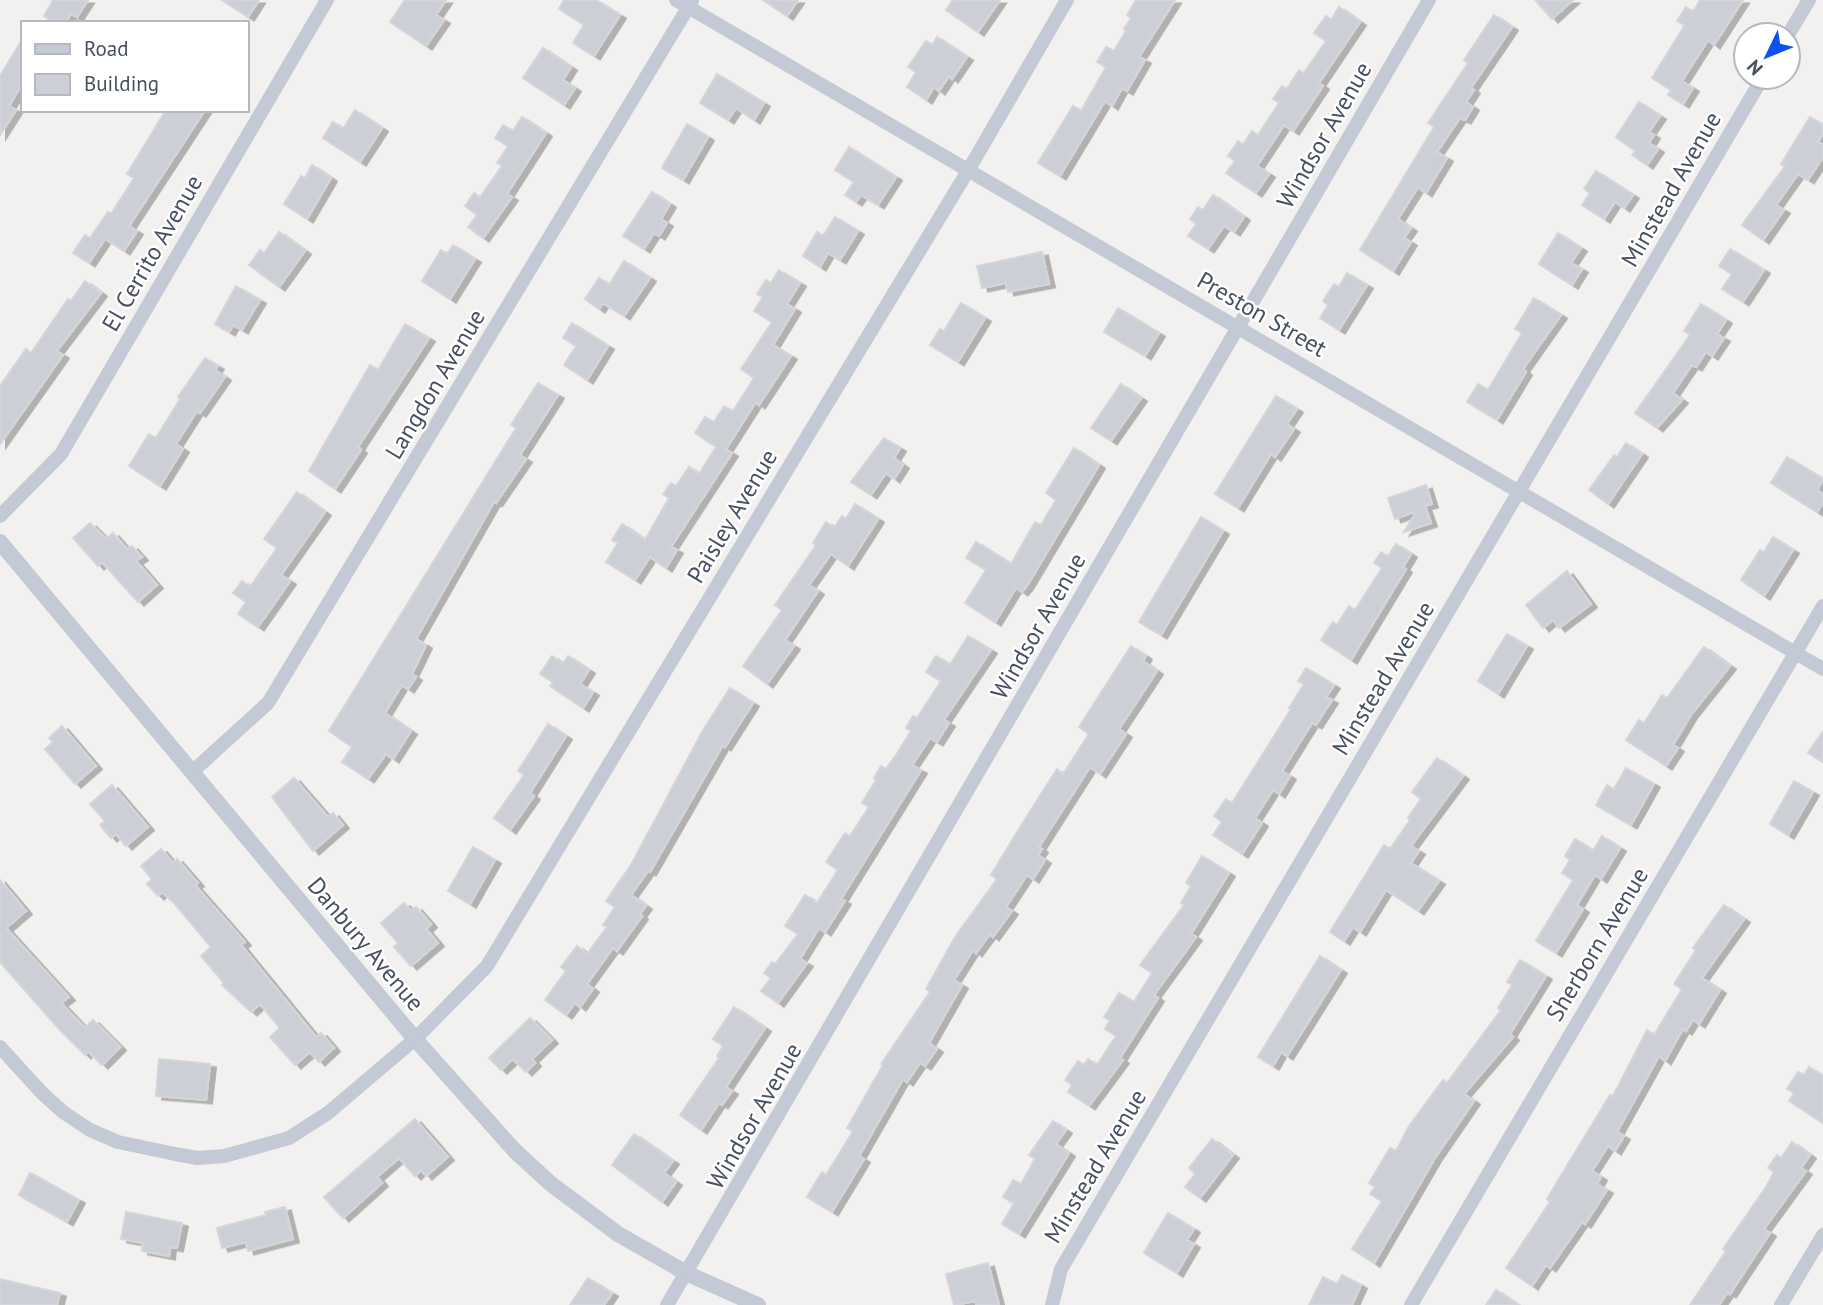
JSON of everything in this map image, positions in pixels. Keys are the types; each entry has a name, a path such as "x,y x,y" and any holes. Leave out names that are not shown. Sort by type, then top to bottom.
{"street":[{"name":"El Cerrito Avenue","path":"0,516 61,454 327,0"},
{"name":"Paisley Avenue","path":"0,1047 42,1093 63,1112 90,1130 118,1143 197,1158 224,1156 289,1138 328,1113 415,1039 486,966 969,169 1067,0"},
{"name":"Windsor Avenue","path":"667,1305 688,1274 1429,0"},
{"path":"1796,21 1809,0"},
{"name":"Preston Street","path":"686,2 1823,669"},
{"name":"Langdon Avenue","path":"192,772 268,703 686,2"},
{"name":"Minstead Avenue","path":"1052,1305 1061,1269 1755,91"},
{"name":"Danbury Avenue","path":"0,542 480,1114 551,1184 618,1234 688,1274 758,1305"},
{"name":"Sherborn Avenue","path":"1411,1305 1823,606"},
{"path":"1781,1305 1823,1235"}],"building":[{"path":"51,0 88,0 77,17 71,14 66,21 51,21 44,16 53,1"},
{"path":"222,0 259,0 248,17"},
{"path":"405,0 446,0 436,15 444,20 426,46 390,22"},
{"path":"564,0 596,0 620,15 594,56 573,43 584,25 559,9"},
{"path":"763,0 798,0 787,16"},
{"path":"953,0 1000,0 978,32 946,10"},
{"path":"1136,0 1175,0 1139,57 1145,60 1127,91 1122,88 1112,106 1105,101 1060,176 1038,163 1073,106 1081,111 1106,67 1097,62 1106,47 1114,51 1126,31 1124,29 1131,18 1127,15"},
{"path":"1535,0 1573,0 1552,19"},
{"path":"1700,0 1743,0 1714,45 1708,40 1682,81 1693,88 1683,104 1668,95 1671,90 1652,78 1685,25 1677,21 1686,7 1693,12"},
{"path":"1339,7 1360,22 1319,83 1323,86 1293,131 1284,125 1257,166 1269,174 1256,193 1226,173 1235,161 1228,156 1238,141 1243,145 1252,131 1258,135 1279,103 1273,99 1282,86 1287,89 1299,70 1304,73 1326,41 1314,33 1326,16 1331,20"},
{"path":"1494,15 1512,27 1471,88 1474,90 1466,102 1473,107 1465,120 1460,118 1437,152 1447,158 1426,193 1418,187 1398,219 1411,228 1404,238 1411,242 1393,271 1360,250 1434,127 1428,123 1468,63 1464,60"},
{"path":"937,37 967,57 952,79 949,76 939,91 934,87 926,100 907,87 916,72 908,67 926,41 932,45"},
{"path":"21,41 21,85 9,106 16,110 0,135 0,76"},
{"path":"543,48 571,67 563,80 575,88 564,105 523,78"},
{"path":"717,74 764,103 754,120 736,108 728,120 700,103"},
{"path":"1639,102 1660,116 1649,132 1654,135 1649,143 1658,149 1647,165 1632,155 1635,151 1616,137"},
{"path":"355,110 382,128 360,162 323,138 333,122 343,129"},
{"path":"165,112 204,112 129,226 137,231 124,251 105,239 89,263 73,253 85,235 90,238 108,212 111,214 134,178 127,174"},
{"path":"522,117 546,133 507,194 512,197 483,238 468,227 477,215 465,206 474,193 480,197 502,166 497,163 508,146 495,138 503,125 513,131"},
{"path":"1810,117 1823,125 1823,133 1818,142 1823,145 1823,157 1808,180 1798,174 1776,205 1784,210 1763,240 1742,225 1785,166 1781,164"},
{"path":"687,124 708,137 683,180 662,168"},
{"path":"849,147 896,177 878,205 861,195 856,202 845,195 854,182 835,170"},
{"path":"312,165 331,178 307,219 284,204 301,176 305,178"},
{"path":"1596,171 1633,195 1624,208 1615,202 1604,219 1582,205 1590,193 1584,189"},
{"path":"652,192 670,204 661,219 667,223 659,236 654,233 644,249 623,236"},
{"path":"1213,195 1244,217 1234,232 1224,226 1208,249 1188,236 1196,224 1190,219 1198,207 1203,210"},
{"path":"835,217 858,231 840,260 828,253 820,267 803,256 817,232 823,236"},
{"path":"279,232 305,251 279,287 249,265 260,250 264,253"},
{"path":"1558,233 1581,248 1571,263 1582,269 1572,285 1539,264"},
{"path":"453,245 475,259 450,299 422,281 441,250 447,254"},
{"path":"1730,249 1764,270 1743,302 1722,289 1732,274 1719,266"},
{"path":"1042,252 1049,284 1008,292 1006,283 982,288 977,266"},
{"path":"624,261 650,278 624,316 603,303 599,309 585,299 599,278 609,285"},
{"path":"779,270 800,283 787,304 795,309 773,345 791,356 759,405 756,402 726,449 732,453 671,547 677,550 666,568 650,557 635,580 606,562 618,543 612,540 622,524 645,540 669,498 663,494 671,483 676,486 689,467 699,474 716,447 695,433 705,417 714,422 724,406 733,411 754,378 741,369 772,322 754,311 763,297 757,294 766,280 771,283"},
{"path":"1347,273 1367,285 1339,330 1320,318 1328,305 1323,301 1334,284 1339,287"},
{"path":"85,281 101,293 57,351 63,355 0,444 0,386 26,349 31,353 68,299 71,301"},
{"path":"236,286 260,300 242,330 233,325 229,332 215,324"},
{"path":"1534,298 1561,315 1523,369 1526,372 1497,420 1467,402 1478,384 1488,390 1522,333 1515,329"},
{"path":"961,303 985,318 958,362 930,345 940,329 944,331"},
{"path":"1701,304 1726,320 1717,334 1724,338 1712,356 1706,352 1696,367 1692,365 1673,393 1682,400 1657,428 1635,413 1690,335 1684,331"},
{"path":"1118,308 1159,333 1145,356 1104,332"},
{"path":"572,323 608,346 587,380 564,365 576,346 563,338"},
{"path":"405,324 429,338 358,447 361,450 335,489 309,471 370,365 378,370"},
{"path":"205,358 218,366 215,370 225,377 200,413 197,411 176,444 183,449 160,486 129,466 149,434 156,438 180,399 178,397"},
{"path":"538,383 558,395 520,455 526,459 496,503 494,502 416,639 426,645 412,674 416,677 408,689 402,685 385,713 411,731 393,759 386,754 368,779 342,762 352,747 329,731 516,428 511,425"},
{"path":"1121,384 1141,398 1111,441 1091,428"},
{"path":"1276,396 1297,409 1287,424 1294,429 1275,457 1271,454 1238,508 1215,494"},
{"path":"884,438 900,448 894,458 903,465 894,479 886,473 871,495 851,482"},
{"path":"1626,443 1642,454 1608,504 1589,490"},
{"path":"1074,448 1099,465 1027,586 1022,592 1016,588 995,622 965,603 986,570 966,558 976,542 1011,564 1035,522 1041,525 1056,500 1046,493"},
{"path":"1787,457 1823,479 1817,490 1823,494 1823,502 1817,512 1771,483"},
{"path":"1426,485 1432,504 1425,506 1431,523 1404,532 1417,511 1395,519 1388,498"},
{"path":"297,492 325,512 281,575 290,581 258,627 238,614 246,602 233,593 242,581 250,587 277,548 264,539"},
{"path":"855,504 878,519 848,566 831,554 809,585 818,591 785,640 794,646 767,684 743,666 782,610 775,605 816,545 813,543 826,522 834,528 842,516 846,519"},
{"path":"1201,517 1223,531 1161,635 1139,622"},
{"path":"90,523 106,539 113,533 127,549 132,546 142,557 136,561 157,585 138,602 102,562 98,566 73,538"},
{"path":"1773,537 1793,550 1764,596 1741,580 1760,550 1764,552"},
{"path":"1396,544 1411,554 1403,567 1406,569 1351,660 1321,640 1333,622 1337,625 1349,606 1355,610 1382,568 1374,563 1381,552 1388,556"},
{"path":"1567,571 1591,604 1559,628 1553,620 1543,628 1526,605"},
{"path":"1507,634 1527,646 1498,694 1478,681"},
{"path":"968,636 991,650 944,720 949,723 937,742 930,738 912,765 921,770 841,899 845,901 825,932 819,928 800,959 807,963 778,1003 761,991 771,978 764,973 772,962 775,964 798,934 785,926 805,895 817,903 838,870 826,862 845,833 850,836 869,807 862,803 876,780 874,778 881,766 886,769 896,755 911,731 906,728 913,716 917,718 941,681 926,672 936,656 950,665"},
{"path":"1131,646 1146,656 1143,661 1157,671 1119,729 1126,734 1100,774 1090,767 1039,847 1042,849 1038,855 1045,860 1033,879 1027,875 1006,907 1012,911 993,937 990,934 976,953 973,950 954,980 962,985 929,1043 937,1049 925,1066 920,1063 907,1082 903,1079 859,1156 864,1159 832,1212 807,1197 822,1172 826,1175 853,1131 847,1128 883,1065 881,1064 930,992 926,989 955,937 997,879 991,875 1057,769 1063,774 1089,734 1079,727"},
{"path":"1704,647 1730,666 1691,715 1673,745 1678,748 1666,766 1626,740 1639,720 1644,723 1662,695 1667,698"},
{"path":"552,656 563,664 568,656 589,670 580,684 593,692 583,708 550,686 553,682 540,674"},
{"path":"1306,668 1334,685 1326,697 1332,700 1316,725 1312,723 1282,771 1290,776 1279,794 1273,790 1255,818 1262,823 1242,854 1213,835 1222,822 1214,816 1226,799 1232,803 1291,709 1289,708 1304,684 1298,681"},
{"path":"730,688 753,703 725,747 723,745 650,872 648,871 631,895 646,906 640,914 642,916 617,951 613,948 587,984 593,989 580,1007 575,1003 566,1015 545,1000 566,971 561,967 577,946 587,954 607,927 603,925 615,907 606,901 632,863 702,732"},
{"path":"548,724 566,736 530,793 534,796 510,830 494,818 524,775 518,771"},
{"path":"62,726 96,766 75,784 45,749 53,742 49,738"},
{"path":"1823,731 1823,762 1808,753"},
{"path":"1437,758 1463,776 1411,846 1419,851 1411,863 1439,881 1418,911 1386,890 1360,932 1353,927 1344,941 1330,932 1384,845 1390,849 1410,820 1408,818 1421,799 1412,792"},
{"path":"1626,768 1654,784 1631,825 1596,805 1607,785 1614,789"},
{"path":"294,778 328,817 333,813 343,825 313,851 272,797"},
{"path":"1794,781 1813,792 1788,835 1770,824"},
{"path":"112,785 148,827 126,846 116,834 111,838 100,825 105,821 90,804"},
{"path":"1602,836 1620,848 1601,879 1595,875 1577,905 1583,909 1556,953 1536,941 1573,880 1562,873 1570,860 1565,856 1575,839 1593,851"},
{"path":"473,847 495,860 470,904 448,891"},
{"path":"161,849 173,863 177,859 198,883 195,885 245,942 241,945 316,1037 321,1033 334,1048 319,1062 310,1052 295,1065 270,1037 280,1028 260,1004 251,1012 222,985 224,983 201,956 211,947 174,903 162,892 158,896 147,884 152,879 141,866"},
{"path":"1202,856 1229,873 1191,934 1196,937 1154,995 1158,998 1120,1058 1123,1060 1089,1106 1068,1092 1072,1085 1065,1080 1078,1061 1084,1065 1088,1059 1097,1065 1116,1036 1105,1029 1110,1020 1104,1017 1119,993 1134,1002 1152,973 1140,965 1184,905 1181,903 1191,886 1186,883"},
{"path":"0,880 26,911 6,928 69,997 61,1003 85,1028 93,1020 120,1047 102,1065 88,1051 85,1055 58,1028 0,962"},
{"path":"404,903 411,911 416,907 431,924 426,929 438,943 411,966 394,947 398,943 381,923"},
{"path":"1724,905 1744,919 1702,978 1720,990 1699,1024 1693,1020 1686,1031 1683,1029 1665,1061 1659,1056 1617,1132 1624,1136 1615,1151 1608,1146 1592,1171 1601,1177 1597,1184 1607,1190 1585,1224 1582,1222 1550,1268 1546,1265 1532,1286 1506,1268 1550,1202 1547,1199 1610,1095 1613,1096 1647,1030 1654,1035 1682,989 1674,984 1696,950 1693,948"},
{"path":"1320,956 1341,970 1287,1056 1281,1052 1273,1066 1258,1057"},
{"path":"1520,960 1546,976 1510,1034 1513,1037 1464,1094 1474,1101 1435,1158 1374,1263 1352,1249 1382,1201 1370,1194 1375,1187 1369,1183 1390,1148 1396,1151 1409,1126 1443,1080 1447,1083 1501,1010 1498,1008 1512,985 1507,982"},
{"path":"734,1007 765,1028 726,1087 732,1091 722,1105 719,1103 701,1130 680,1115 719,1058 717,1056 723,1046 713,1039"},
{"path":"530,1018 552,1040 532,1059 535,1063 526,1072 513,1059 501,1070 489,1058"},
{"path":"159,1059 210,1064 206,1100 156,1096"},
{"path":"1809,1067 1823,1076 1823,1123 1789,1101 1794,1093 1787,1089 1798,1072 1804,1075"},
{"path":"415,1119 448,1157 426,1176 421,1170 415,1176 399,1158 377,1177 382,1183 343,1218 324,1197"},
{"path":"1053,1121 1066,1130 1056,1144 1069,1153 1019,1234 1002,1224 1014,1203 1003,1197 1013,1180 1021,1184 1035,1159 1029,1155"},
{"path":"634,1134 673,1161 664,1173 676,1182 662,1202 612,1165"},
{"path":"1212,1139 1233,1155 1200,1198 1185,1187 1195,1174 1189,1168"},
{"path":"1792,1142 1810,1155 1801,1168 1806,1171 1764,1229 1770,1233 1730,1294 1728,1292 1719,1305 1690,1305 1726,1251 1723,1249 1766,1187 1774,1172 1768,1168 1777,1155 1781,1158"},
{"path":"30,1173 79,1200 67,1222 19,1195"},
{"path":"285,1207 293,1239 248,1251 246,1242 222,1248 217,1228"},
{"path":"126,1212 182,1223 177,1248 170,1247 169,1256 142,1251 143,1243 121,1239"},
{"path":"1168,1213 1194,1229 1187,1240 1194,1244 1177,1273 1144,1253"},
{"path":"988,1263 999,1305 976,1305 976,1301 954,1305 946,1274"},
{"path":"1342,1275 1361,1285 1352,1305 1309,1305 1323,1277 1337,1284"},
{"path":"588,1278 612,1293 604,1305 570,1305"},
{"path":"0,1279 60,1293 57,1305 0,1305"},
{"path":"1496,1290 1518,1305 1486,1305"}]}
